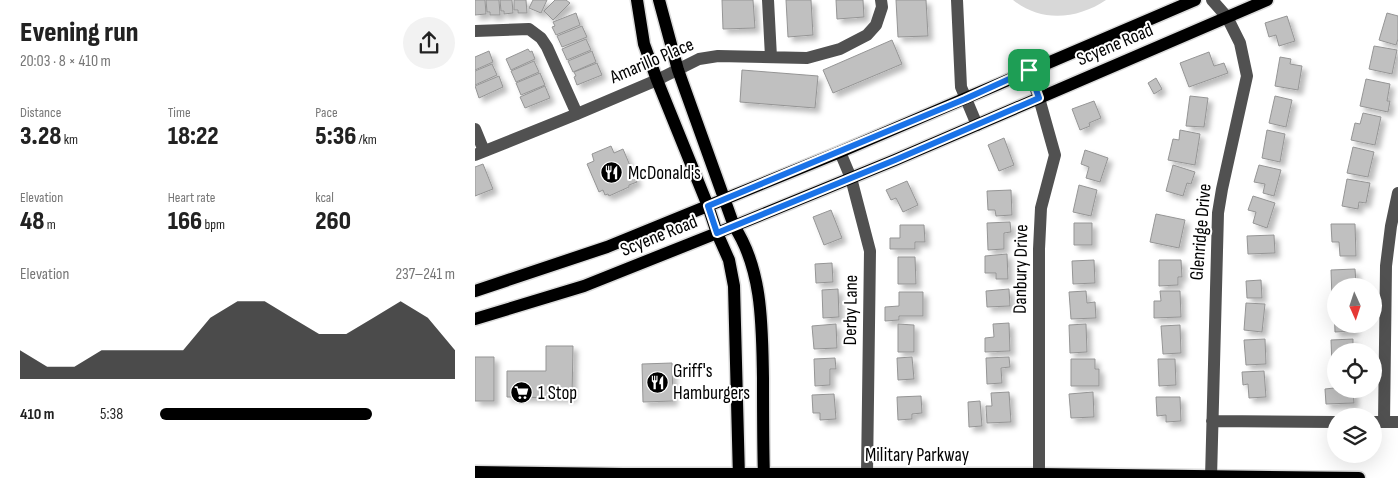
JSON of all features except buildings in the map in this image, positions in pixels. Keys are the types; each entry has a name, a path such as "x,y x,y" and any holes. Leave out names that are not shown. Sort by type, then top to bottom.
{"main road":[{"path":"637,0 644,44 729,260 734,286 739,476"},
{"path":"659,0 678,70 735,226 742,237 751,260 758,291 762,344 764,476"},
{"name":"Scyene Road","path":"475,291 582,256 708,206 840,152 1195,0"},
{"name":"Scyene Road","path":"475,319 584,286 735,226 977,125 1267,0"},
{"name":"Military Parkway","path":"475,472 496,475 764,476 867,474 1359,478"}],"street":[{"path":"768,0 771,58"},
{"name":"Amarillo Place","path":"480,153 657,80 699,59 718,56 807,58 839,49 867,34 876,25 882,7 881,0"},
{"path":"957,0 961,87 977,125"},
{"name":"Glenridge Drive","path":"1211,477 1218,213 1247,76 1240,43 1227,17 1212,0"},
{"path":"475,31 529,29 541,38 547,47 577,114"},
{"name":"Danbury Drive","path":"1029,70 1055,155 1041,208 1039,250 1039,476"},
{"path":"475,129 480,153"},
{"name":"Derby Lane","path":"840,152 851,178 870,251 867,474"},
{"path":"1380,408 1386,266 1391,226 1398,193"},
{"path":"1212,421 1327,422"},
{"path":"1382,422 1398,422"}],"shaded area":[{"path":"1013,0 1106,0 1084,11 1059,16 1035,12"}],"place":[{"name":"McDonald's","path":"612,173"},
{"name":"Griff's Hamburgers","path":"657,382"},
{"name":"1 Stop","path":"522,393"}],"route":[{"path":"1029,70 1039,98 895,160 717,233 708,206 840,152 1029,70"}]}
